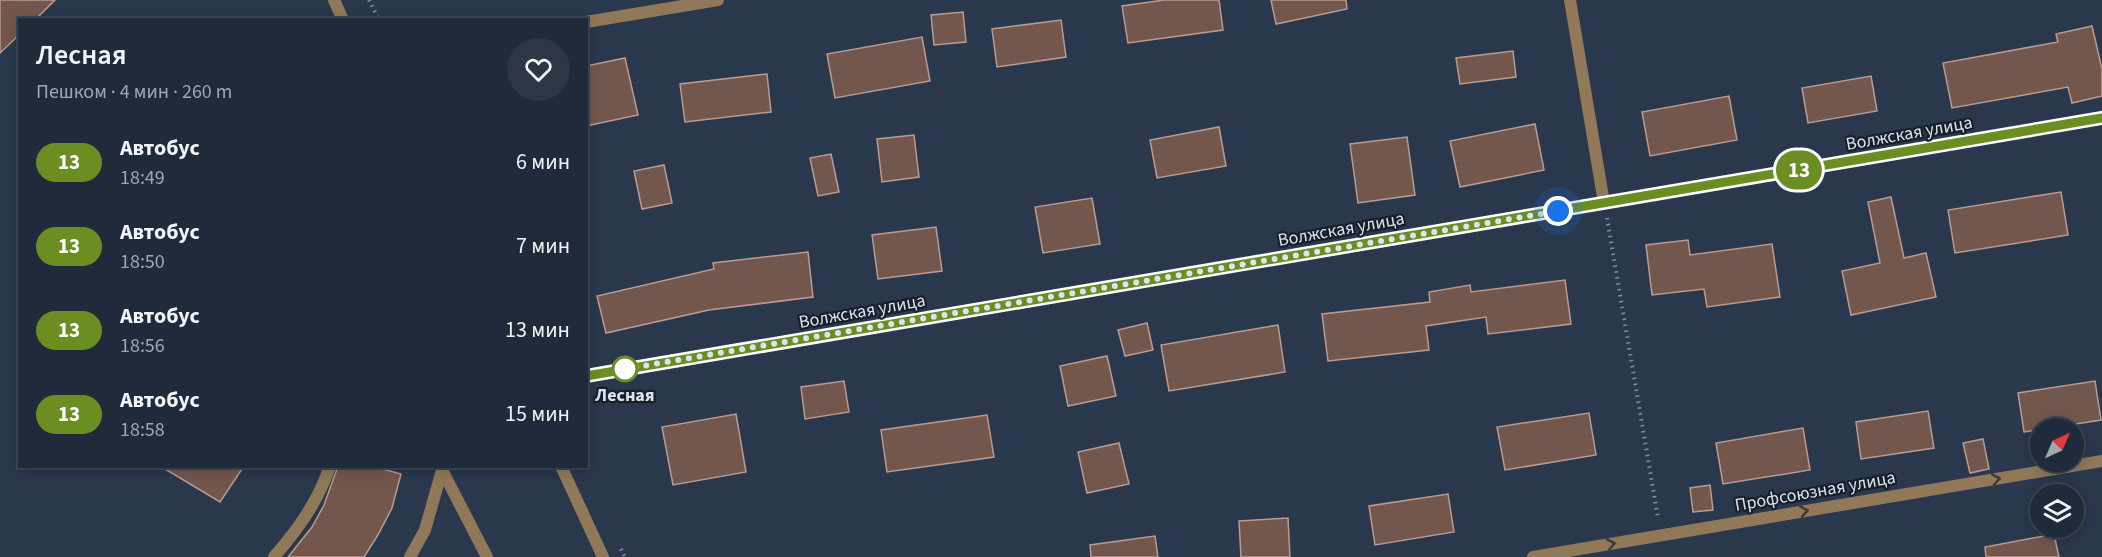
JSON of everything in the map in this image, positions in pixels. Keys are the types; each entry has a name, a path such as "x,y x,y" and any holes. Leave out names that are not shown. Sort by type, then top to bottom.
{"street":[{"path":"334,0 342,18"},
{"path":"588,22 718,0"},
{"path":"1570,0 1604,203"},
{"name":"Волжская улица","path":"588,376 2102,118"},
{"name":"Профсоюзная улица","path":"1533,557 2102,461"},
{"path":"274,557 296,531 321,492 329,468"},
{"path":"410,557 425,530 441,468"},
{"path":"441,468 487,557"},
{"path":"562,468 603,557"}],"path":[{"path":"369,0 378,18"},
{"path":"1604,203 1661,535"}],"building":[{"path":"0,0 55,0 37,18 18,18 18,36 0,53"},
{"path":"1164,0 1219,0 1223,30 1128,43 1122,6"},
{"path":"1271,0 1346,0 1347,9 1276,24"},
{"path":"963,12 966,42 934,45 931,15"},
{"path":"1061,20 1066,57 997,67 992,29"},
{"path":"2092,26 2102,69 2102,96 2072,103 2068,87 1952,108 1943,63 2058,42 2056,34"},
{"path":"922,37 930,81 835,98 827,54"},
{"path":"1513,51 1516,77 1460,84 1456,58"},
{"path":"625,58 638,115 588,126 588,66"},
{"path":"767,74 771,112 685,122 680,84"},
{"path":"1871,76 1877,111 1808,123 1802,88"},
{"path":"1729,96 1737,140 1650,156 1642,112"},
{"path":"1535,124 1544,170 1460,187 1450,141"},
{"path":"1219,127 1226,166 1157,178 1150,140"},
{"path":"914,135 919,177 882,182 877,139"},
{"path":"1407,137 1415,195 1358,203 1350,144"},
{"path":"831,154 839,192 818,196 810,158"},
{"path":"664,165 672,203 642,209 634,171"},
{"path":"2061,192 2068,235 1955,253 1948,210"},
{"path":"1891,197 1904,258 1926,253 1936,297 1851,315 1842,271 1880,263 1868,202"},
{"path":"1092,198 1100,244 1043,253 1035,207"},
{"path":"936,227 942,271 878,279 872,235"},
{"path":"1688,240 1690,255 1772,244 1780,297 1707,307 1704,289 1652,295 1646,245"},
{"path":"808,252 813,297 709,310 606,333 597,296 714,269 713,263"},
{"path":"1565,280 1571,324 1488,334 1486,317 1426,326 1429,350 1328,361 1322,314 1430,302 1429,292 1470,285 1471,292"},
{"path":"1147,323 1153,350 1125,356 1118,330"},
{"path":"1278,325 1285,372 1169,391 1161,345"},
{"path":"1107,356 1116,396 1068,406 1060,366"},
{"path":"844,381 849,412 805,419 801,387"},
{"path":"2095,381 2101,420 2084,423 2084,418 2030,418 2030,431 2024,432 2018,393"},
{"path":"1928,411 1934,448 1861,459 1856,422"},
{"path":"1589,413 1596,455 1505,470 1497,427"},
{"path":"736,414 746,472 673,485 662,427"},
{"path":"987,415 994,457 887,472 881,430"},
{"path":"1803,428 1810,470 1723,484 1716,443"},
{"path":"1983,439 1989,469 1970,473 1963,443"},
{"path":"1119,443 1129,484 1087,493 1078,452"},
{"path":"163,468 243,468 220,502"},
{"path":"337,468 378,468 401,474 392,508 364,557 288,557 312,527 324,505"},
{"path":"1710,485 1713,510 1693,512 1690,488"},
{"path":"1448,494 1454,532 1375,545 1369,506"},
{"path":"1288,518 1290,557 1241,557 1239,521"},
{"path":"1155,536 1158,557 1091,557 1090,545"},
{"path":"2033,538 2055,538 2059,557 1986,557 1985,547"}],"bus line":[{"name":"13","path":"588,376 2102,118"}],"place":[{"name":"Лесная","path":"625,369"}],"route":[{"path":"625,369 1558,211"}]}
